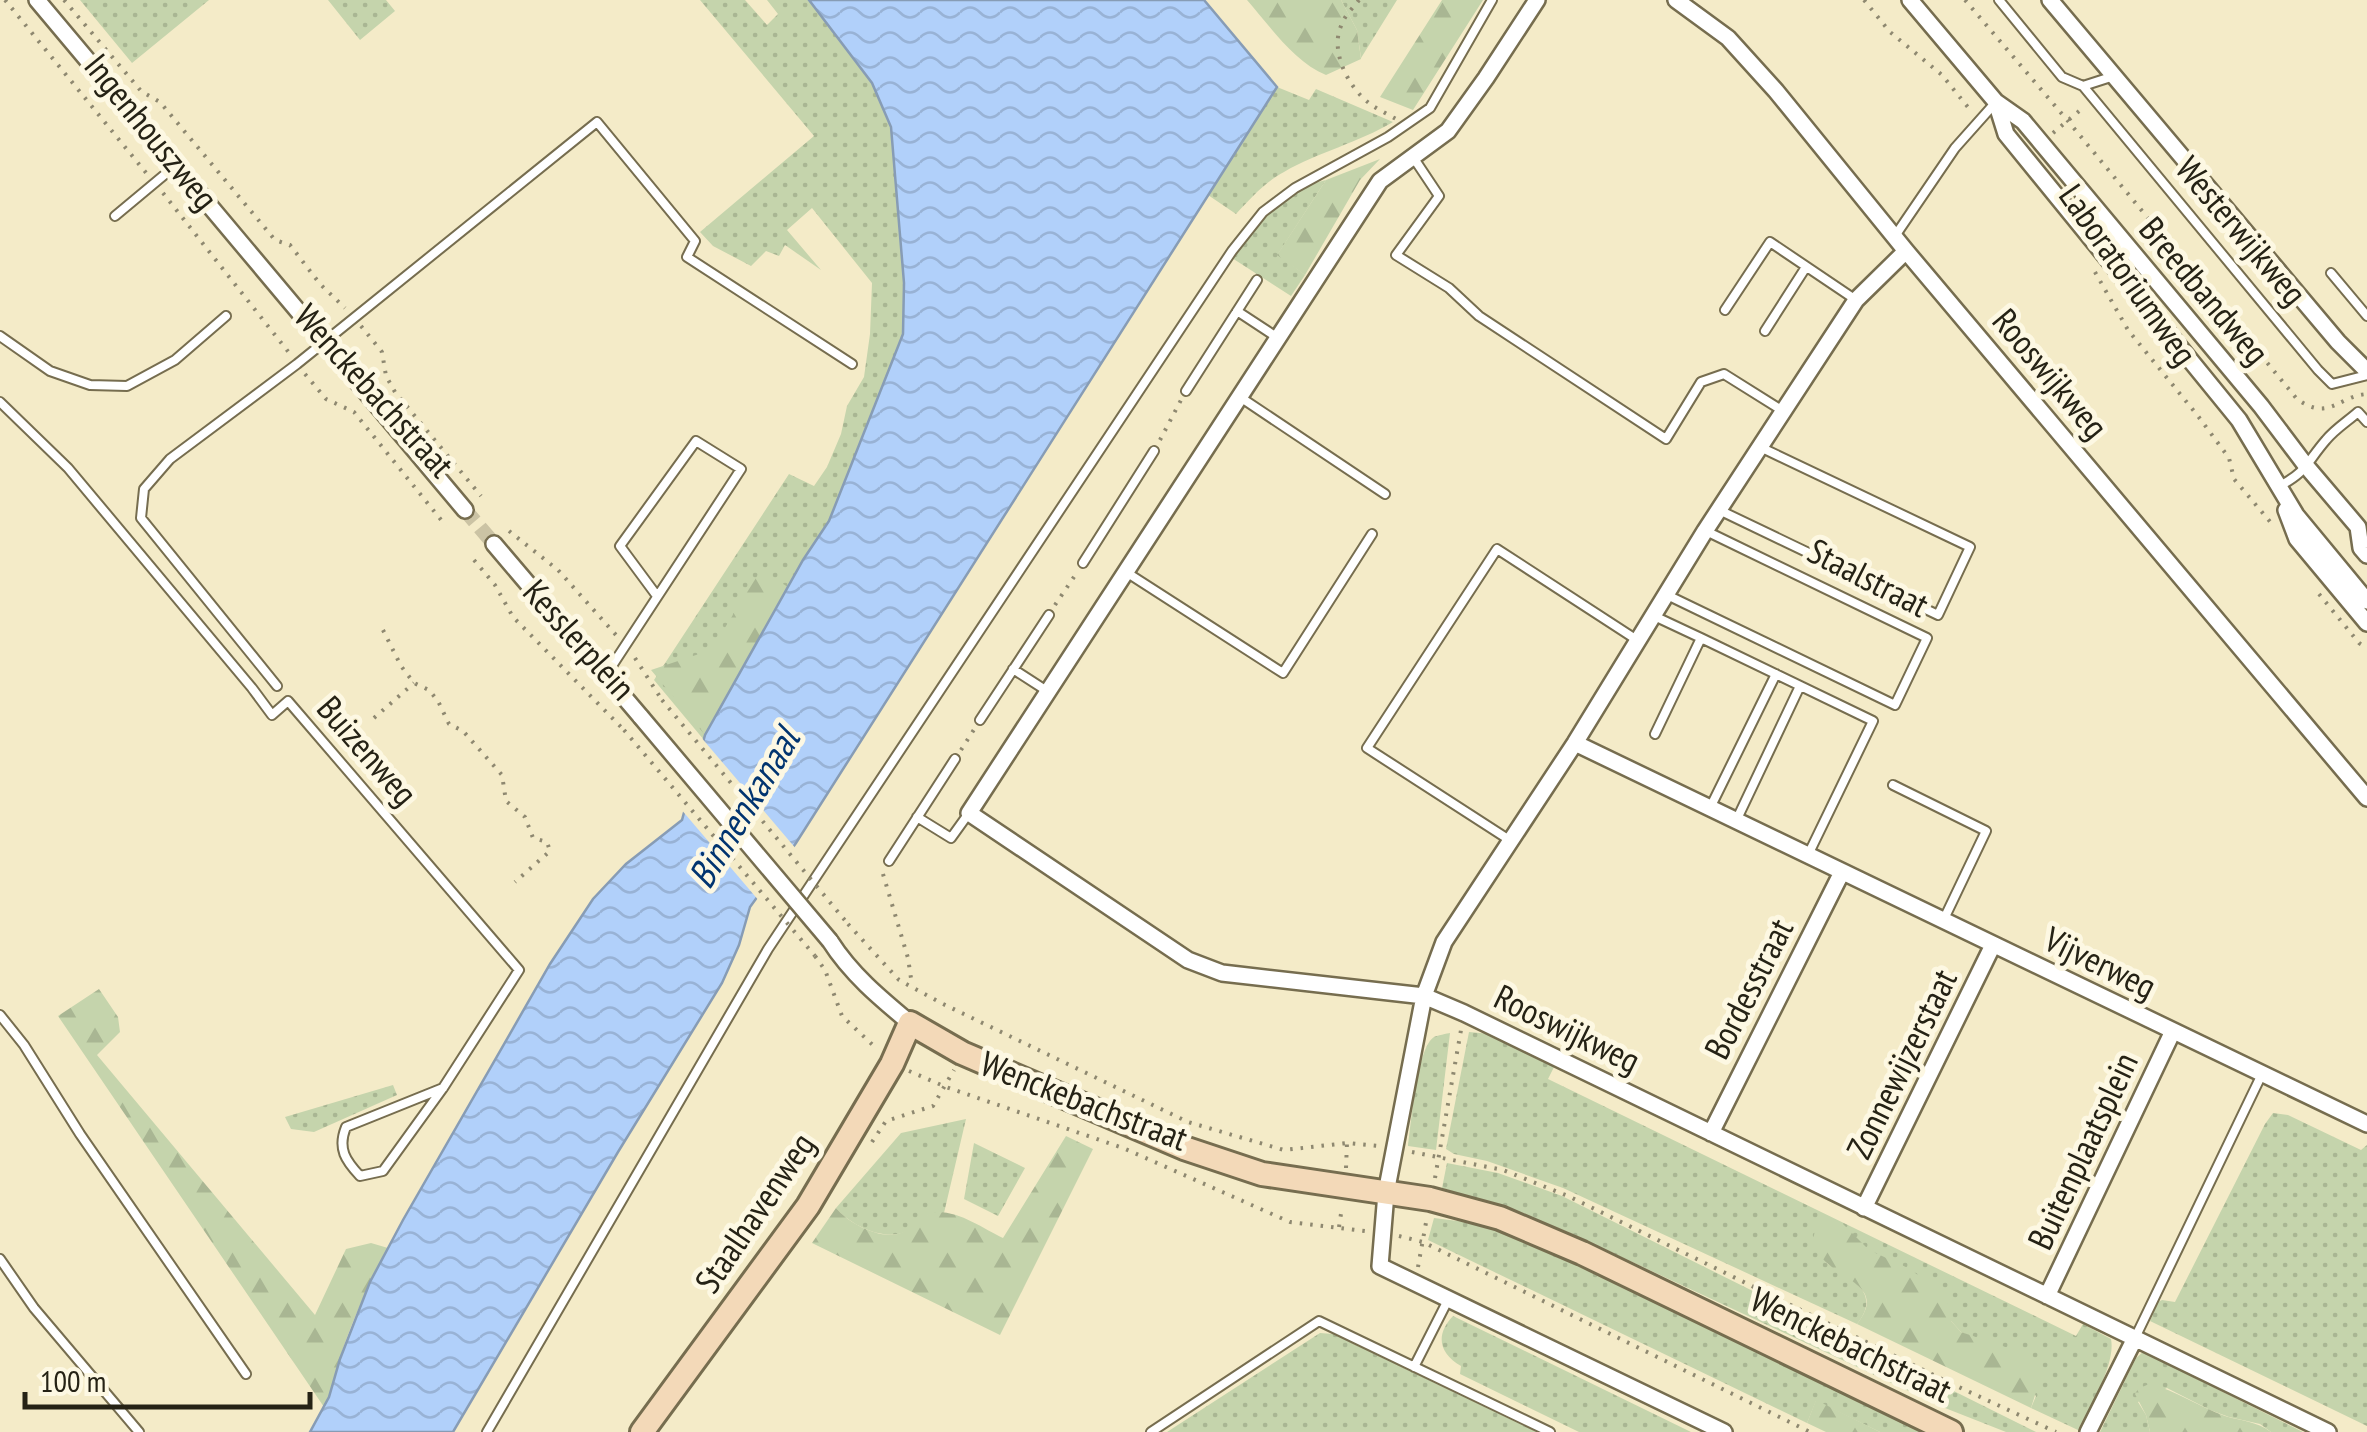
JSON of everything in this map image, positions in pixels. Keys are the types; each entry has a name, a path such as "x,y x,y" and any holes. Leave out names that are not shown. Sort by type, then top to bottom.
{"street":[{"name":"Ingenhouszweg","path":"36,0 274,284"},
{"path":"969,813 1380,181 1448,131 1536,0"},
{"name":"Rooswijkweg","path":"1676,0 1728,38 1776,91 2367,798"},
{"name":"Breedbandweg","path":"1910,0 1996,102 2022,121 2261,406 2307,467 2365,530 2361,548 2367,556"},
{"name":"Westerwijkweg","path":"2050,0 2367,373"},
{"name":"Breedbandweg","path":"1996,102 2006,134 2240,420 2296,515 2367,601"},
{"path":"1724,1432 1380,1266 1386,1193 1424,996 1444,942 1856,300 1906,251"},
{"name":"Wenckebachstraat","path":"274,284 465,510"},
{"name":"Breedbandweg","path":"2278,487 2297,539 2367,623"},
{"path":"494,544 606,674"},
{"name":"Wenckebachstraat","path":"606,674 830,941 844,963 910,1024 962,1053 1184,1148 1262,1174 1430,1199 1500,1218 1582,1253 1951,1432"},
{"name":"Vijverweg","path":"1575,743 2367,1124"},
{"name":"Rooswijkweg","path":"969,813 1188,960 1222,974 1424,996 2328,1432"},
{"name":"Bordesstraat","path":"1710,1133 1842,872"},
{"name":"Zonnewijzerstaat","path":"1864,1208 1993,945"},
{"name":"Staalhavenweg","path":"642,1432 808,1206 892,1064 910,1024"},
{"name":"Buitenplaatsplein","path":"2047,1296 2173,1031"},
{"path":"2088,1432 2135,1338"}],"lane":[{"path":"487,1432 768,949 1232,251 1263,212 1295,188 1388,137 1430,108 1492,0"},
{"name":"Westerwijkweg","path":"1999,0 2062,77 2083,86 2318,370 2332,384 2367,373"},
{"path":"2083,86 2114,76"},
{"path":"1895,236 1956,148 1996,102"},
{"path":"277,686 140,518 144,489 170,460 297,364 597,122 695,241 686,256 852,364"},
{"path":"1413,157 1440,196 1396,255 1450,288 1479,316 1666,439 1701,382 1724,374 1783,411"},
{"path":"115,216 176,166"},
{"path":"1725,310 1770,242 1856,300"},
{"path":"1765,331 1806,267"},
{"name":"Westerwijkweg","path":"2331,273 2367,316"},
{"path":"1186,391 1257,280"},
{"path":"1238,310 1278,338"},
{"path":"0,336 50,371 90,385 127,386 175,360 226,316"},
{"path":"1240,397 1385,494"},
{"name":"Buizenweg","path":"0,402 68,468 272,715 288,701 519,970 443,1088 383,1171 360,1176 346,1162 341,1145 346,1128 443,1088"},
{"path":"2278,487 2307,467 2326,439 2358,412 2367,422"},
{"name":"Kesslerplein","path":"606,674 741,468 696,440 620,546 657,596"},
{"name":"Staalstraat","path":"1718,510 1938,615 1970,547 1760,446"},
{"path":"1083,563 1154,451"},
{"name":"Staalstraat","path":"1665,594 1895,705 1927,638 1705,531"},
{"path":"1126,572 1283,673 1372,534"},
{"path":"1511,841 1368,748 1497,549 1638,640"},
{"path":"980,720 1049,615"},
{"path":"1652,616 1872,721 1808,856"},
{"path":"1655,734 1700,638"},
{"path":"1013,669 1048,691"},
{"path":"1710,808 1776,674"},
{"path":"1736,820 1800,686"},
{"path":"889,861 955,759"},
{"path":"1893,786 1986,831 1943,921"},
{"path":"917,817 951,838 969,813"},
{"path":"0,1015 246,1374"},
{"path":"2135,1338 2262,1074"},
{"path":"0,1259 34,1308 139,1432"},
{"path":"1414,1367 1448,1298"},
{"path":"1151,1432 1319,1321 1550,1432"}],"path":[{"name":"Ingenhouszweg","path":"5,0 250,302"},
{"name":"Ingenhouszweg","path":"64,0 141,92 160,102 275,240 290,245 302,261"},
{"path":"1359,0 1338,32 1339,55 1359,94 1406,124"},
{"path":"1864,0 1890,32 1942,75 1979,121"},
{"path":"1965,0 2297,399 2308,406 2329,409 2367,394"},
{"path":"2068,121 2093,98"},
{"name":"Wenckebachstraat","path":"302,261 382,352 386,376 395,392 481,496"},
{"name":"Laboratoriumweg","path":"2090,263 2128,330 2198,416 2229,458 2234,479 2276,529"},
{"name":"Wenckebachstraat","path":"250,302 326,400 354,412 446,526"},
{"path":"1154,451 1186,391"},
{"name":"Kesslerplein","path":"509,531 558,570 625,646 662,700 848,924"},
{"name":"Kesslerplein","path":"474,560 513,617 624,730 815,956"},
{"path":"1049,615 1083,563"},
{"path":"2310,584 2323,600"},
{"path":"383,630 414,683 429,690 449,724 462,731 502,775 506,800 526,817 533,838 547,842 550,851 515,882"},
{"path":"374,718 414,683"},
{"path":"955,759 980,720"},
{"path":"889,861 882,874 908,958 912,987"},
{"name":"Wenckebachstraat","path":"848,924 899,980 975,1020"},
{"name":"Wenckebachstraat","path":"815,956 832,986 842,1016 892,1064 946,1087 1123,1148 1290,1222 1423,1242 1810,1432"},
{"path":"1439,1158 1464,1013"}],"green space":[{"path":"80,0 209,0 132,63"},
{"path":"328,0 386,0 395,11 360,40"},
{"path":"700,0 745,0 767,25 778,14 767,0 809,0 872,83 891,127 904,283 903,334 829,521 803,560 704,740 654,680 789,474 814,486 827,467 841,434 847,406 864,377 872,283 812,208 787,230 821,270 785,245 779,256 766,251 751,266 713,246 700,232 814,136"},
{"path":"1247,0 1341,0 1357,30 1361,59 1326,75 1314,69 1283,42"},
{"path":"1341,0 1397,0 1361,58 1357,30"},
{"path":"1442,0 1483,0 1413,110 1380,97"},
{"path":"1277,87 1309,100 1316,89 1393,122 1277,176 1236,214 1208,195"},
{"path":"1380,159 1360,180 1305,275 1277,255 1326,180"},
{"path":"1326,180 1278,254 1305,275 1291,296 1232,258 1271,208 1295,191"},
{"path":"761,570 788,587 705,735 651,670 711,650"},
{"path":"99,989 118,1017 120,1032 97,1055 315,1315 346,1249 371,1243 388,1248 355,1318 324,1407 58,1016"},
{"path":"1469,1032 1491,1034 1555,1065 1548,1079 2076,1336 2083,1324 2111,1339 2106,1373 2078,1430 2031,1408 2036,1396 1977,1339 1961,1332 1951,1321 1825,1262 1853,1280 1865,1294 1864,1313 1857,1324 1563,1188 1446,1149"},
{"path":"1450,1033 1436,1150 1408,1146 1423,1055 1434,1037"},
{"path":"393,1085 397,1095 314,1132 291,1129 285,1117"},
{"path":"2273,1113 2288,1115 2361,1150 2367,1145 2367,1426 2150,1321 2158,1302 2175,1302"},
{"path":"966,1119 944,1213 926,1216 894,1235 857,1225 836,1208 901,1133"},
{"path":"1066,1136 1093,1149 1000,1335 812,1243 836,1208 858,1225 888,1235 905,1231 938,1212 964,1218 1003,1238"},
{"path":"974,1143 1025,1168 998,1216 964,1199"},
{"path":"1447,1163 1498,1173 1562,1196 2036,1432 2006,1432 1945,1408 1568,1232 1442,1188"},
{"path":"1434,1218 1489,1225 1578,1264 1922,1432 1880,1432 1816,1401 1807,1423 1428,1240"},
{"path":"1827,1218 1843,1224 1869,1250 1908,1268 1935,1287 1950,1307 1951,1321 1961,1332 2014,1350 2035,1362 2040,1379 2031,1408 1857,1324 1867,1303 1865,1295 1825,1261 1812,1244 1816,1226"},
{"path":"1453,1316 1691,1432 1579,1432 1460,1374 1461,1366 1448,1355 1442,1343 1444,1330"},
{"path":"1320,1333 1333,1334 1537,1432 1167,1432"},
{"path":"2143,1352 2303,1432 2271,1432 2260,1424 2210,1410 2167,1388 2138,1402 2150,1432 2100,1432 2136,1358"},
{"path":"2149,1384 2271,1432 2150,1432 2135,1394"},
{"path":"1816,1400 1880,1432 1826,1432 1807,1423"}],"water":[{"name":"Binnenkanaal","path":"809,0 1204,0 1277,87 796,843 750,907 722,983 453,1432 310,1432 329,1397 370,1282 550,964 593,899 626,864 682,820 705,735 829,521 903,334 904,283 891,127 872,83"}],"pier":[{"path":"700,736 797,850 760,902 680,808"}],"tunnel":[{"path":"465,510 494,544"}]}
